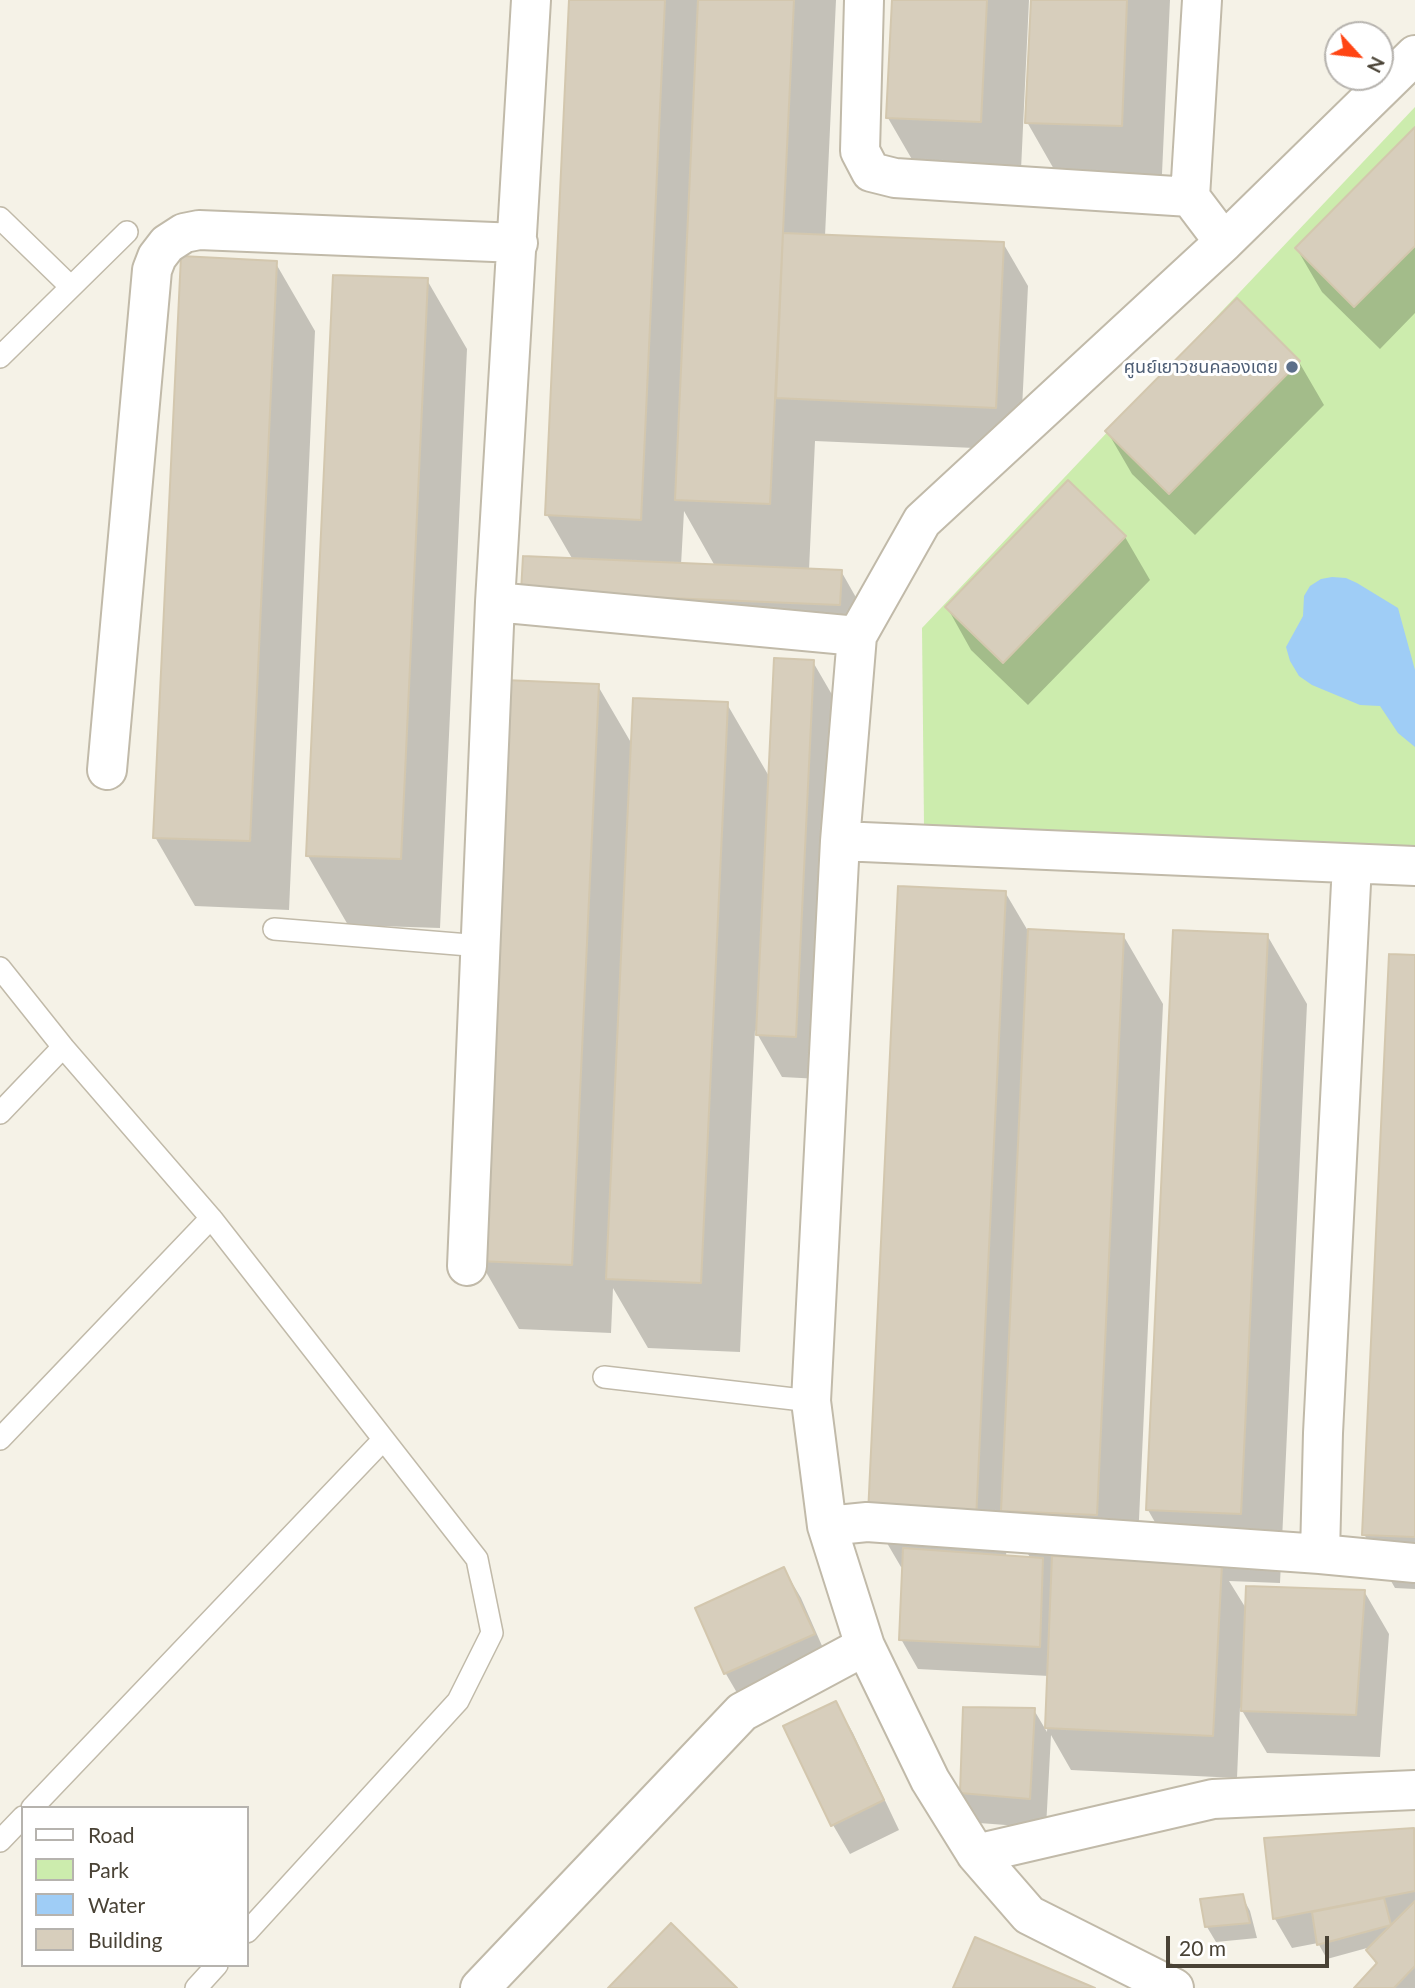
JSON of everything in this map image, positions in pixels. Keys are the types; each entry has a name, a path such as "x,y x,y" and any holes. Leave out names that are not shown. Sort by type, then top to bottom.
{"street":[{"path":"467,1266 495,602 531,0"},
{"path":"864,0 860,151 871,172 895,178 1190,197"},
{"path":"1202,0 1190,197 1224,242"},
{"path":"1174,1988 1029,1914 976,1854 929,1780 865,1646 827,1526 811,1401 840,841 857,636 922,521 1224,242 1415,55"},
{"path":"107,770 152,270 157,257 167,244 184,233 199,230 518,243"},
{"path":"495,602 857,636"},
{"path":"840,841 1415,866"},
{"path":"1320,1554 1322,1433 1352,864"},
{"path":"827,1526 867,1522 1415,1563"},
{"path":"480,1988 743,1712 865,1646"},
{"path":"976,1854 1213,1799 1415,1790"}],"lane":[{"path":"0,218 71,287"},
{"path":"0,356 127,232"},
{"path":"274,929 481,946"},
{"path":"0,968 63,1048 211,1218 477,1559 492,1633 458,1701 248,1931"},
{"path":"0,1113 63,1048"},
{"path":"0,1439 211,1218"},
{"path":"604,1377 811,1401"},
{"path":"34,1806 383,1440"},
{"path":"0,1841 21,1819"},
{"path":"196,1988 215,1967"}],"green space":[{"name":"ศูนย์เยาวชนคลองเตย","path":"1415,107 1415,847 924,826 922,628"}],"water":[{"path":"1346,578 1357,583 1398,608 1415,670 1415,747 1398,733 1380,706 1360,705 1312,685 1299,676 1290,661 1286,647 1303,616 1304,596 1310,586 1321,579"}],"building":[{"path":"569,0 665,0 641,520 545,515"},
{"path":"698,0 794,0 770,504 675,500"},
{"path":"892,0 987,0 981,122 886,118"},
{"path":"1031,0 1127,0 1122,126 1025,123"},
{"path":"1415,127 1415,246 1354,307 1295,248"},
{"path":"783,233 1004,242 996,408 776,398"},
{"path":"181,256 277,261 250,841 153,838"},
{"path":"333,275 428,278 401,859 306,856"},
{"path":"1237,298 1300,361 1169,494 1105,431"},
{"path":"1068,480 1126,536 1003,663 945,607"},
{"path":"523,556 842,570 840,605 521,592"},
{"path":"774,658 814,660 796,1037 756,1035"},
{"path":"504,680 599,684 572,1265 477,1261"},
{"path":"633,698 728,702 701,1283 606,1279"},
{"path":"898,886 1006,891 976,1519 868,1514"},
{"path":"1028,929 1124,934 1097,1515 1001,1511"},
{"path":"1173,930 1268,934 1241,1514 1146,1510"},
{"path":"1389,954 1415,955 1415,1537 1362,1535"},
{"path":"903,1548 1043,1558 1040,1647 899,1640"},
{"path":"1052,1556 1222,1564 1213,1736 1045,1728"},
{"path":"784,1567 815,1634 724,1674 695,1608"},
{"path":"1246,1586 1365,1590 1356,1715 1241,1711"},
{"path":"836,1701 884,1800 831,1826 783,1726"},
{"path":"963,1707 1035,1708 1030,1799 960,1793"},
{"path":"1414,1828 1415,1891 1273,1919 1264,1838"},
{"path":"1243,1894 1250,1923 1205,1927 1200,1899"},
{"path":"1384,1898 1391,1925 1317,1945 1312,1912"},
{"path":"1415,1901 1415,1966 1394,1988 1354,1988 1377,1963 1366,1950"},
{"path":"671,1923 737,1988 608,1988"},
{"path":"975,1937 1095,1988 953,1988"}],"place":[{"name":"ศูนย์เยาวชนคลองเตย","path":"1292,367"}]}
